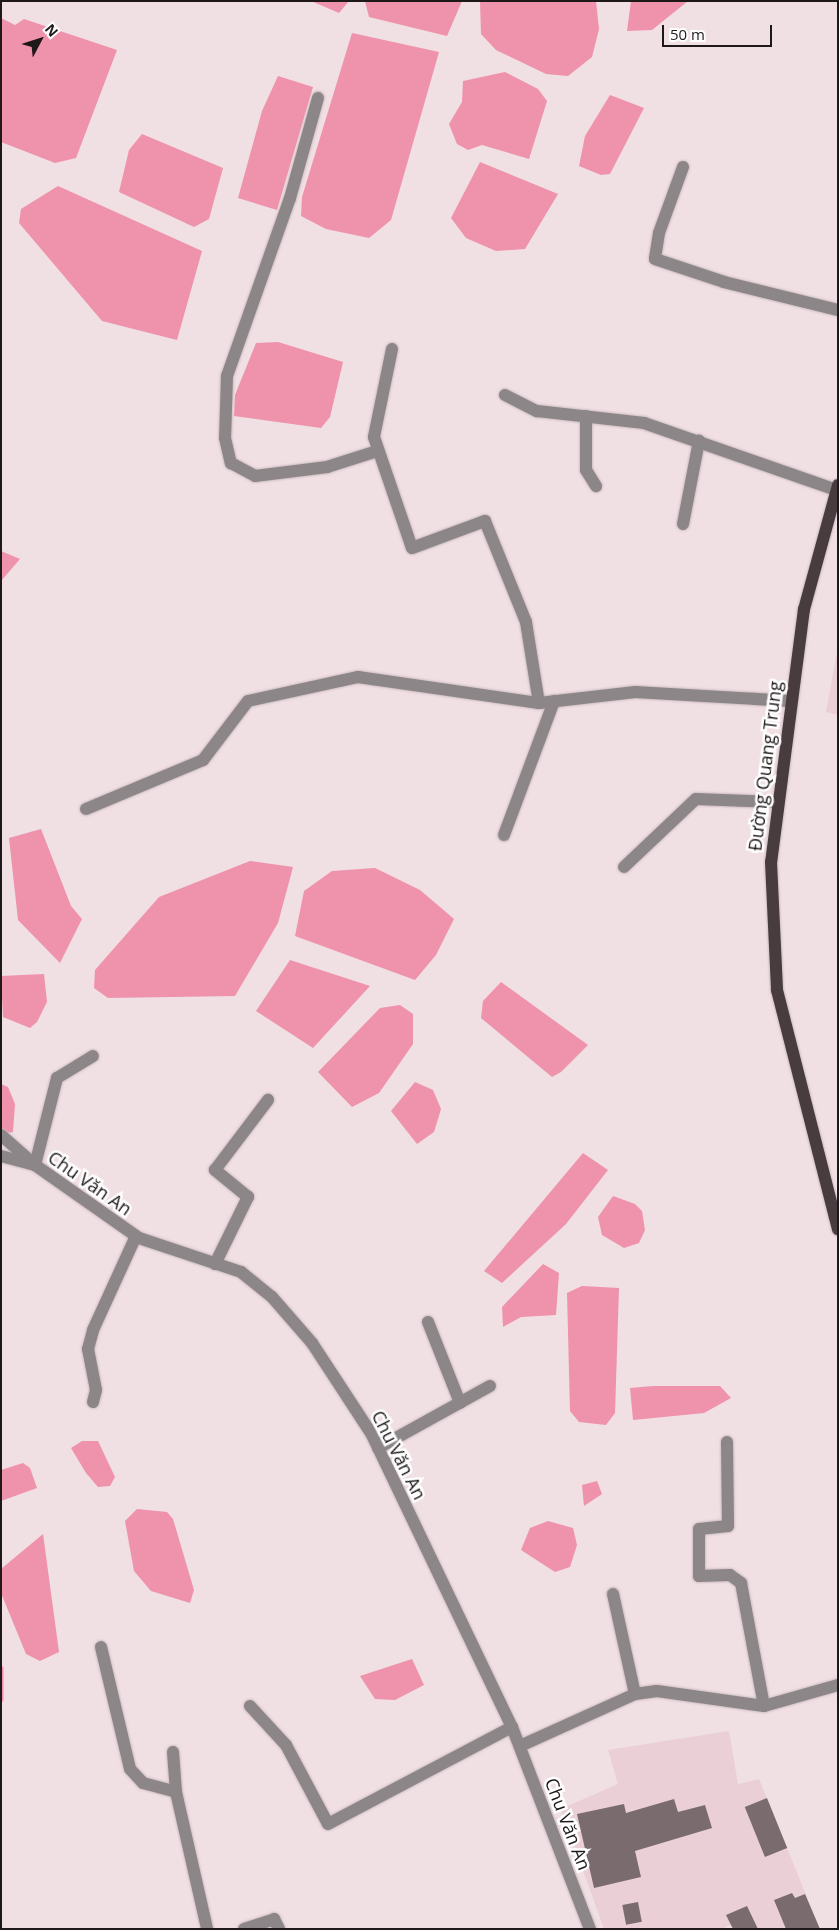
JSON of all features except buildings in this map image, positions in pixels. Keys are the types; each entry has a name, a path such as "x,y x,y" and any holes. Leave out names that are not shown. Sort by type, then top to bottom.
{"main road":[{"name":"Đường Quang Trung","path":"837,487 804,609 775,802 771,862 777,990 838,1229"}],"street":[{"path":"318,98 290,198 227,376 225,438 231,462 256,476 326,467 377,451"},
{"path":"683,167 659,233 655,259 724,282 838,310"},
{"path":"392,349 374,424 377,451 412,548 485,521 526,622 539,704"},
{"path":"505,395 537,411 644,423 837,487"},
{"path":"586,416 586,470 596,486"},
{"path":"683,524 699,441"},
{"path":"86,810 202,760 242,706 254,699 358,677 539,704 635,692 790,701"},
{"path":"504,835 554,701"},
{"path":"624,867 696,798 775,802"},
{"path":"1,1135 35,1165 57,1078 93,1056"},
{"path":"215,1264 248,1197 215,1170 268,1100"},
{"name":"Chu Văn An","path":"1,1156 35,1165 136,1236 241,1272 272,1297 312,1342 378,1448 512,1727 590,1929"},
{"path":"93,1402 96,1390 88,1349 93,1330 136,1236"},
{"path":"428,1322 460,1403"},
{"path":"378,1448 490,1386"},
{"path":"727,1442 728,1526 699,1529 699,1576 730,1575 741,1583 764,1706"},
{"path":"613,1594 635,1694"},
{"path":"101,1647 130,1769 143,1783 176,1792"},
{"path":"520,1746 635,1694 657,1691 764,1706 838,1685"},
{"path":"250,1706 286,1745 328,1824 512,1727"},
{"path":"173,1752 176,1792 202,1928"},
{"path":"244,1929 274,1919 279,1929"}],"shaded area":[{"path":"311,1 349,1 339,13"},
{"path":"365,1 462,1 447,36 369,17"},
{"path":"480,1 596,1 599,29 592,57 568,76 546,74 496,50 481,34"},
{"path":"631,1 688,1 652,30 627,31"},
{"path":"1,18 15,25 24,19 117,50 76,158 55,163 1,142"},
{"path":"352,33 439,52 391,220 369,238 326,229 301,216 302,197"},
{"path":"505,72 538,89 547,101 529,159 482,145 468,150 457,144 449,124 462,102 463,81"},
{"path":"278,76 313,87 277,210 238,198 262,111"},
{"path":"610,95 644,108 610,174 601,175 579,166 585,136"},
{"path":"142,134 223,168 209,219 194,227 119,192 129,150"},
{"path":"480,162 558,194 525,249 496,251 466,238 451,218"},
{"path":"58,186 202,251 177,340 102,321 19,223 21,209"},
{"path":"278,342 343,362 330,417 321,428 234,416 235,395 256,343"},
{"path":"1,551 20,559 1,581"},
{"path":"838,647 838,715 826,712"},
{"path":"41,829 71,906 82,919 60,963 18,920 9,838"},
{"path":"250,861 293,867 278,923 235,996 108,998 94,988 95,970 159,897"},
{"path":"375,868 420,890 454,919 436,955 415,980 295,936 304,891 332,871"},
{"path":"290,960 370,986 313,1048 256,1011"},
{"path":"44,974 47,1002 37,1022 30,1028 3,1017 1,976"},
{"path":"501,982 588,1045 561,1072 552,1077 481,1018 483,1001"},
{"path":"400,1005 413,1014 413,1044 379,1093 352,1107 318,1072 380,1008"},
{"path":"415,1082 433,1090 441,1109 434,1132 417,1144 391,1111"},
{"path":"1,1084 8,1087 15,1104 13,1132 1,1134"},
{"path":"583,1153 608,1170 566,1224 502,1283 484,1271"},
{"path":"613,1196 635,1204 642,1211 645,1230 639,1243 624,1248 602,1235 598,1217"},
{"path":"543,1264 559,1273 556,1315 521,1317 503,1327 502,1307"},
{"path":"582,1286 619,1288 615,1413 606,1425 579,1422 570,1411 567,1293"},
{"path":"720,1386 731,1398 704,1413 633,1420 630,1388"},
{"path":"82,1441 98,1441 115,1477 110,1486 98,1487 86,1473 71,1448"},
{"path":"23,1463 30,1468 37,1488 1,1501 1,1470"},
{"path":"597,1481 602,1494 584,1506 582,1485"},
{"path":"137,1509 167,1512 173,1519 194,1590 190,1603 151,1591 134,1571 125,1521"},
{"path":"548,1521 573,1528 577,1545 570,1567 555,1572 521,1550 530,1528"},
{"path":"43,1534 59,1652 40,1661 26,1654 1,1593 1,1569"},
{"path":"412,1659 424,1685 395,1700 375,1699 360,1676"},
{"path":"729,1731 738,1784 759,1779 820,1929 733,1929 731,1925 721,1929 604,1929 561,1809 618,1784 608,1750"}],"waterway":[{"path":"1,1668 1,1699"}]}
